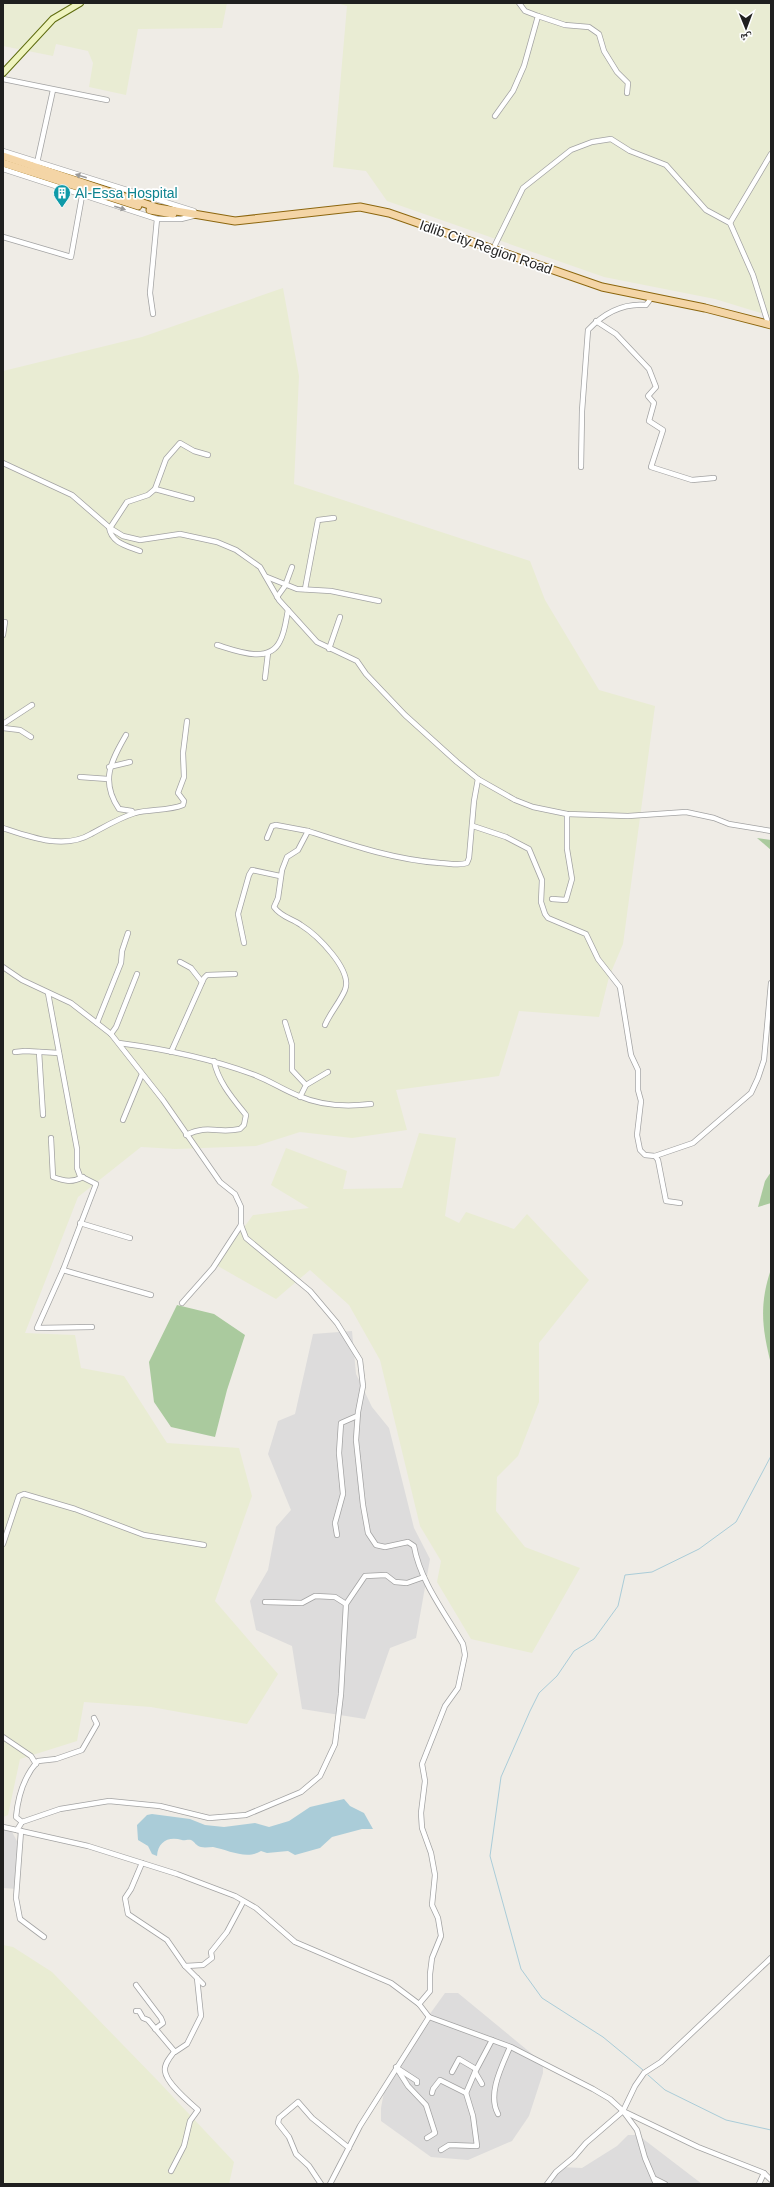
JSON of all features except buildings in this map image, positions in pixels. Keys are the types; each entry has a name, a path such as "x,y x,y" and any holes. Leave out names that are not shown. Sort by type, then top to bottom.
{"main road":[{"name":"Idlib City Region Road","path":"3,156 158,208 234,221 360,207 388,213 602,287 769,324"},
{"name":"Idlib City Region Road","path":"3,163 161,214 197,215"}],"street":[{"path":"3,73 53,20 80,3"},
{"path":"519,3 525,11 565,24 589,27 599,34 604,51 617,72 628,83 627,93"},
{"path":"495,116 513,91 524,66 538,16"},
{"path":"3,79 107,100"},
{"path":"37,163 52,90"},
{"path":"493,249 523,188 571,150 592,142 611,139 630,151 666,165 706,210 730,224 753,275 769,324"},
{"path":"3,151 37,163 194,211 197,215 181,219 158,220 3,169"},
{"path":"730,224 771,154"},
{"path":"3,237 71,257 82,196"},
{"path":"153,314 150,293 158,220"},
{"path":"581,467 582,411 588,330 596,321 609,312 634,304 646,304 652,298"},
{"path":"596,321 616,334 649,369 656,387 648,396 654,403 649,421 663,430 650,468 692,480 714,478"},
{"path":"109,528 127,502 148,495 155,489 166,459 180,443 194,451 208,455"},
{"path":"3,463 72,495 109,528 123,536 140,540 180,534 217,542 236,550 251,560 267,577 277,597 317,642 357,661 366,674 405,715 478,779 533,807 567,814 628,816 686,812 714,818 729,824 771,831"},
{"path":"155,489 192,498"},
{"path":"305,589 318,520 334,518"},
{"path":"109,528 112,537 119,543 140,551"},
{"path":"277,597 285,586 292,567"},
{"path":"267,577 285,586 297,589 331,591 379,600"},
{"path":"217,645 245,653 258,655 268,653 280,643 288,610"},
{"path":"329,649 340,617"},
{"path":"3,635 5,622"},
{"path":"265,678 268,653"},
{"path":"3,724 32,705"},
{"path":"3,828 50,841 77,840 91,835 107,824 133,813 151,809 179,806 184,803 178,793 184,777 183,752 187,721"},
{"path":"3,728 20,730 31,737"},
{"path":"126,735 109,767 108,779 119,809 132,811 133,813"},
{"path":"109,767 130,762"},
{"path":"80,777 108,779"},
{"path":"267,838 272,826 276,825 308,832 372,851 431,863 467,864 469,858 478,779"},
{"path":"552,899 566,900 572,878 567,849 567,814"},
{"path":"473,826 506,837 529,849 542,880 541,902 545,914 548,918 586,934 598,959 617,980 620,987 631,1055 638,1070 638,1090 641,1101 637,1135 640,1150 645,1154 655,1156 693,1143 750,1093 758,1078 764,1060 771,983"},
{"path":"308,832 298,850 288,857 280,876 278,898 274,907 280,915 307,929 339,962 344,971 345,990 325,1025"},
{"path":"244,943 238,914 249,875 252,870 280,876"},
{"path":"97,1023 121,963 128,933"},
{"path":"180,962 191,968 202,982"},
{"path":"3,967 22,980 71,1003 111,1034 142,1074 220,1182 235,1194 240,1207 241,1225 246,1238 310,1291 337,1323 360,1360 363,1386 357,1416 356,1440 363,1505 368,1533 376,1545 385,1547 408,1542 414,1546 416,1560 424,1577 463,1644 465,1655 458,1688 445,1706 422,1764 425,1780 421,1813 422,1828 431,1853 436,1875 432,1905 438,1918 441,1936 432,1958 430,1991 418,2004"},
{"path":"111,1034 116,1027 137,974"},
{"path":"171,1052 202,982 207,975 234,974"},
{"path":"48,993 76,1149 78,1168 83,1177 96,1184 80,1223 64,1270 36,1328 92,1327"},
{"path":"285,1022 292,1045 292,1070 306,1085"},
{"path":"119,1043 171,1052 214,1062 254,1074 300,1097 348,1107 371,1104"},
{"path":"15,1052 59,1053"},
{"path":"39,1052 44,1115"},
{"path":"186,1135 203,1128 222,1131 240,1128 246,1121 246,1115 228,1092 214,1062"},
{"path":"300,1097 306,1085 328,1072"},
{"path":"123,1120 142,1074"},
{"path":"51,1138 53,1177 76,1181 83,1177"},
{"path":"655,1156 662,1171 666,1201 680,1203"},
{"path":"80,1223 130,1238"},
{"path":"182,1303 213,1268 241,1225"},
{"path":"64,1270 152,1295"},
{"path":"338,1535 335,1523 343,1494 339,1453 341,1424 357,1416"},
{"path":"3,1544 19,1496 24,1494 75,1510 144,1535 204,1545"},
{"path":"22,1822 60,1809 109,1801 160,1806 209,1818 246,1815 301,1792 320,1776 335,1744 341,1694 346,1604 365,1576 386,1575 396,1582 407,1583 424,1577"},
{"path":"265,1602 302,1603 315,1596 335,1597 346,1604"},
{"path":"22,1822 16,1817 17,1800 30,1770 38,1761 56,1759 82,1750 97,1724 94,1718"},
{"path":"3,1736 31,1756 36,1764"},
{"path":"22,1822 19,1831 16,1898 20,1919 44,1937"},
{"path":"3,1827 88,1846 177,1874 235,1896 243,1902 256,1908 294,1942 391,1983 418,2004 429,2017 510,2047 610,2099 623,2111 637,2130 645,2158 656,2182 664,2184"},
{"path":"142,1863 131,1889 125,1898 128,1914 167,1940 185,1966 203,1984"},
{"path":"185,1966 203,1965 212,1958 211,1952 227,1932 243,1902"},
{"path":"547,2184 556,2172 574,2158 586,2143 623,2111 635,2086 644,2073 660,2062 771,1958"},
{"path":"171,2171 184,2146 190,2121 198,2110 166,2078 165,2070 167,2062 174,2052 188,2044 201,2016 197,1978"},
{"path":"136,1985 161,2018 163,2023 155,2029"},
{"path":"136,2011 139,2011 143,2018 155,2029 174,2052"},
{"path":"330,2184 396,2067 429,2017"},
{"path":"441,2150 450,2145 477,2146 473,2116 466,2093 475,2071 492,2040"},
{"path":"498,2114 494,2104 496,2086 510,2047"},
{"path":"452,2072 460,2059 475,2071 482,2084"},
{"path":"396,2067 417,2081 417,2083"},
{"path":"396,2067 408,2086 426,2104 434,2134 427,2138"},
{"path":"432,2093 433,2089 440,2080 466,2093"},
{"path":"321,2184 309,2166 296,2154 289,2138 278,2123 279,2118 298,2102 312,2118 349,2148"},
{"path":"623,2111 698,2148 764,2173 771,2180"},
{"path":"759,2184 764,2173"}],"shaded area":[{"path":"352,1331 356,1374 372,1407 389,1428 414,1528 430,1559 416,1638 390,1648 365,1719 302,1709 292,1646 256,1630 250,1601 268,1570 276,1527 291,1510 268,1454 278,1421 295,1414 313,1334"},
{"path":"3,1827 11,1830 18,1843 17,1889 3,1888"},
{"path":"445,1993 458,1993 543,2063 543,2073 529,2116 512,2141 468,2160 431,2157 381,2121 381,2108 384,2092 409,2043"},
{"path":"628,2135 638,2135 702,2184 547,2184 560,2167 582,2168 617,2146"}],"green space":[{"path":"3,3 227,3 222,28 138,29 126,95 89,87 93,63 88,51 56,44 53,56 3,46"},
{"path":"337,3 771,3 771,316 715,299 604,277 387,201 366,171 333,167 347,6"},
{"path":"283,288 299,376 294,484 530,561 545,600 599,690 655,706 623,944 609,977 599,1017 519,1011 499,1076 396,1090 407,1130 352,1138 300,1132 256,1146 176,1149 141,1147 78,1197 25,1333 75,1335 81,1368 124,1376 167,1443 239,1448 252,1496 215,1601 278,1674 247,1724 151,1707 84,1702 77,1741 20,1759 8,1815 3,1817 3,371 142,337"},
{"path":"757,838 771,840 771,850"},
{"path":"419,1133 456,1138 445,1216 459,1223 466,1212 514,1229 527,1214 589,1280 539,1343 539,1402 518,1456 497,1477 496,1511 525,1547 580,1568 532,1653 471,1639 437,1582 441,1561 420,1526 380,1360 349,1305 310,1270 276,1299 216,1265 253,1215 309,1208 271,1185 286,1148 347,1171 343,1189 402,1188"},
{"path":"771,1172 771,1203 758,1207 765,1181"},
{"path":"771,1269 771,1364 764,1328 763,1305"},
{"path":"177,1305 214,1314 245,1335 227,1390 215,1437 171,1427 154,1402 149,1362"},
{"path":"3,1945 13,1947 52,1972 159,2082 234,2162 229,2184 3,2184"}],"water":[{"path":"344,1799 350,1806 364,1813 373,1829 362,1829 332,1837 320,1848 295,1855 288,1851 267,1853 261,1851 250,1855 237,1854 213,1847 201,1847 191,1840 172,1839 165,1841 159,1847 157,1856 152,1854 148,1846 138,1840 137,1825 147,1815 152,1814 190,1819 205,1825 224,1827 255,1823 269,1827 289,1821 310,1807"}],"waterway":[{"path":"643,2070 603,2037 542,1998 521,1969 490,1856 501,1777 539,1693 557,1676 574,1651 594,1639 618,1606 625,1575 652,1572 699,1549 736,1522 771,1456"},
{"path":"648,2075 665,2090 726,2120 771,2130"}],"place":[{"name":"Al-Essa Hospital","path":"62,208"}]}
